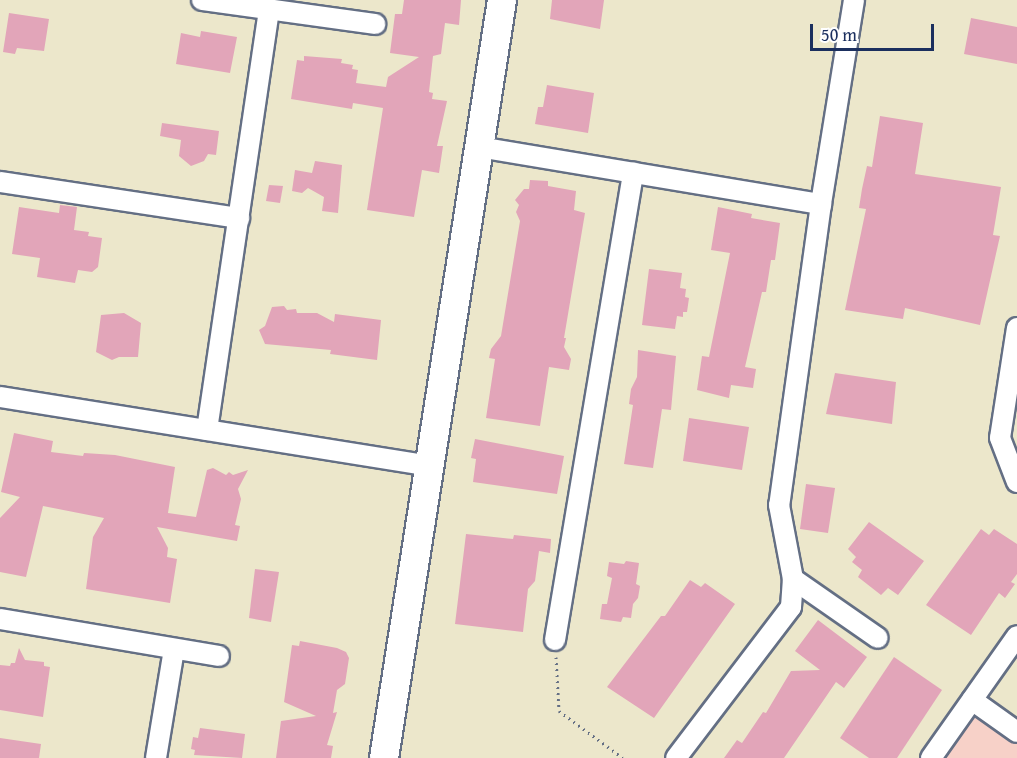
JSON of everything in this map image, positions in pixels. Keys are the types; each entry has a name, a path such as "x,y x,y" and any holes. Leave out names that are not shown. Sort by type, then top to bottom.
{"street":[{"path":"202,0 375,24"},
{"path":"384,758 502,0"},
{"path":"676,758 790,607 793,579 779,505 821,204 854,0"},
{"path":"207,430 269,11"},
{"path":"479,147 821,204"},
{"path":"555,640 633,172"},
{"path":"0,182 239,218"},
{"path":"1017,328 1000,438 1017,482"},
{"path":"0,397 429,466"},
{"path":"793,579 878,638"},
{"path":"0,620 219,656"},
{"path":"931,758 1017,636"},
{"path":"156,758 174,649"},
{"path":"972,700 1017,732"}],"path":[{"path":"555,640 559,711 623,758"}],"shaded area":[{"path":"972,700 1017,732 1017,758 931,758"}],"building":[{"path":"404,0 461,0 459,25 445,23 441,54 433,56 429,92 433,93 432,99 447,101 437,146 443,146 439,173 422,170 414,217 367,210 383,108 353,103 352,109 291,99 297,60 304,61 304,56 342,59 341,63 353,65 352,69 358,70 356,83 386,87 388,77 419,57 390,53 395,14 402,14"},
{"path":"552,0 604,0 600,29 550,19"},
{"path":"9,13 49,19 44,51 17,48 15,54 3,52"},
{"path":"971,18 1017,27 1017,64 964,54"},
{"path":"201,31 237,37 230,73 176,64 181,33 200,37"},
{"path":"547,85 594,93 588,133 535,124 538,107 543,107"},
{"path":"880,116 923,123 915,174 1001,187 993,235 1000,236 980,325 905,308 903,319 845,310 866,209 859,208 862,189 867,166 872,167"},
{"path":"162,123 219,131 216,155 208,154 204,161 191,166 179,156 181,140 160,136"},
{"path":"315,161 342,165 338,213 322,211 324,197 308,188 302,193 292,191 295,170 312,173"},
{"path":"530,180 548,181 548,186 576,191 574,210 585,213 564,338 566,338 564,347 571,359 569,370 549,367 540,426 486,418 495,359 489,358 491,349 501,336 520,221 516,212 519,205 515,200 524,189 529,189"},
{"path":"269,185 283,186 280,203 266,201"},
{"path":"60,205 77,207 74,230 89,232 88,236 102,238 98,267 92,272 78,270 75,283 37,277 40,258 12,254 19,207 59,213"},
{"path":"718,207 752,214 751,218 780,223 775,260 771,260 766,292 762,292 745,367 756,369 753,388 731,385 729,398 697,390 702,356 709,357 730,253 711,250"},
{"path":"649,269 682,273 680,288 686,289 685,297 689,298 687,312 683,312 683,317 677,316 675,329 642,325"},
{"path":"284,306 287,310 296,309 297,313 317,313 334,322 335,314 381,320 377,360 330,354 331,350 265,344 259,330 265,326 272,307"},
{"path":"124,313 141,323 138,357 119,357 112,360 96,352 101,315"},
{"path":"638,350 676,356 671,410 662,409 653,468 624,464 633,405 629,404 631,389 637,377"},
{"path":"835,373 896,382 892,424 826,414"},
{"path":"689,418 749,427 742,470 683,461"},
{"path":"14,433 53,441 51,452 83,456 84,453 115,455 175,467 168,513 196,517 207,470 213,468 226,475 229,472 233,475 248,470 238,489 241,499 235,525 240,526 237,541 157,527 168,548 167,557 177,559 170,603 86,589 93,537 104,518 43,506 26,577 0,572 0,518 20,497 1,492"},
{"path":"475,439 564,456 557,494 473,482 476,459 471,458"},
{"path":"806,484 835,488 828,533 800,529"},
{"path":"869,522 924,561 898,595 888,588 881,595 858,577 862,570 852,562 856,557 848,549"},
{"path":"981,529 989,535 994,529 1017,544 1017,574 1011,582 1015,584 1005,598 999,593 971,635 926,605"},
{"path":"466,534 513,539 514,535 551,539 550,553 539,551 535,581 528,589 523,632 455,624"},
{"path":"626,561 639,563 636,584 640,586 638,598 633,604 631,618 623,617 621,622 600,619 602,604 607,604 612,578 607,576 609,562 624,564"},
{"path":"255,569 279,572 271,622 249,618"},
{"path":"690,580 701,587 705,583 735,604 654,718 607,687 661,616 665,616"},
{"path":"818,620 867,657 844,688 836,682 784,758 724,758 737,740 742,743 763,712 766,713 791,671 820,670 795,651"},
{"path":"300,641 337,648 346,652 349,658 345,684 337,690 333,713 337,712 327,745 333,746 331,758 276,758 281,721 316,716 284,702 292,645 299,646"},
{"path":"19,648 25,660 44,662 44,666 50,667 43,717 0,710 0,665 10,666 11,663 15,663"},
{"path":"894,657 942,690 897,758 869,758 840,738"},
{"path":"200,728 245,734 242,758 194,755 195,750 191,749 193,737 198,738"},
{"path":"0,738 41,744 39,758 0,758"}]}
